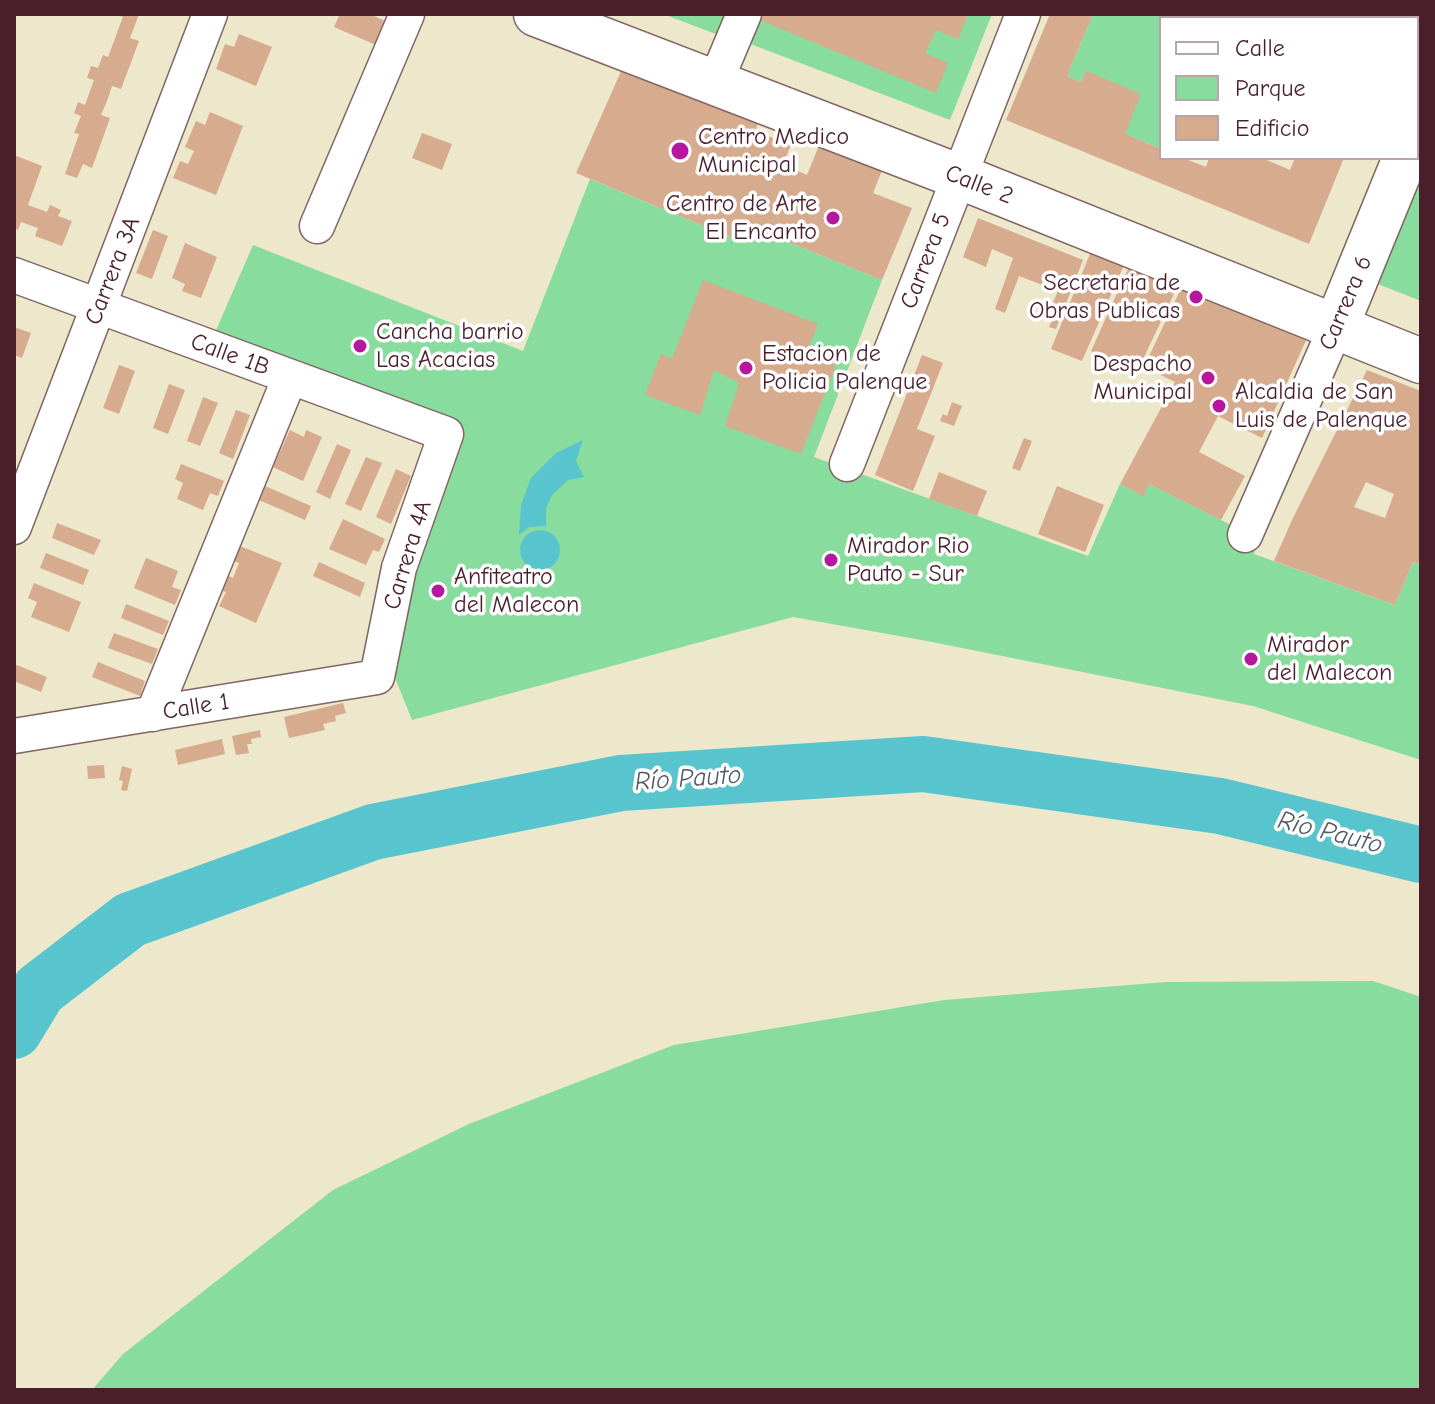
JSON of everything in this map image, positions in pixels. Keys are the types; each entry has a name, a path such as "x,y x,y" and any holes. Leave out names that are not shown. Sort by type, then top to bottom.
{"street":[{"name":"Carrera 3A","path":"14,527 210,14"},
{"path":"317,226 407,14"},
{"name":"Calle 2","path":"602,14 720,72"},
{"path":"720,72 744,14"},
{"name":"Carrera 5","path":"847,464 1023,14"},
{"name":"Calle 2","path":"539,15 720,72 1342,314 1421,361"},
{"name":"Carrera 6","path":"1245,535 1342,314 1404,160"},
{"name":"Calle 1B","path":"14,275 446,434"},
{"name":"Calle 2","path":"1342,314 1421,328"},
{"path":"153,714 290,377"},
{"name":"Carrera 4A","path":"377,677 399,568 446,434"},
{"name":"Calle 1","path":"14,736 377,677"}],"green space":[{"path":"663,14 730,14 721,36"},
{"path":"751,14 992,14 950,120 740,40"},
{"path":"1093,14 1289,14 1159,16 1159,148 1125,134 1086,72 1081,82 1067,76"},
{"path":"1421,143 1421,301 1370,281 1415,160 1419,160"},
{"path":"590,179 747,244 754,228 882,280 814,457 1088,556 1120,484 1142,495 1149,484 1231,525 1228,532 1257,544 1254,554 1395,605 1413,562 1421,564 1421,760 1253,706 793,617 412,720 389,663 457,427 214,335 253,245 523,351"},
{"path":"1373,981 1421,997 1421,1390 92,1390 123,1354 333,1190 469,1124 674,1045 944,1000 1166,982"}],"water":[{"path":"583,440 576,461 584,477 568,480 552,495 546,508 546,526 529,527 519,535 521,505 531,478 556,453"},
{"path":"540,530 554,536 560,550 554,564 540,570 526,564 520,550 526,536"}],"building":[{"path":"115,14 139,14 130,38 139,41 121,89 112,86 101,115 110,118 92,168 83,164 77,178 65,174 79,134 74,133 81,116 74,113 78,102 85,105 94,80 87,78 91,66 98,68 103,55 108,57 123,17"},
{"path":"340,14 375,14 387,22 376,45 334,27"},
{"path":"755,14 968,14 958,39 936,30 925,53 948,63 936,93 753,17"},
{"path":"1050,14 1093,14 1067,76 1081,82 1086,71 1141,94 1125,134 1159,148 1159,160 1188,160 1206,167 1208,160 1267,160 1290,170 1294,160 1343,160 1309,244 1006,120"},
{"path":"1289,14 1403,14 1402,16"},
{"path":"239,34 272,47 256,86 216,69 225,44 234,47"},
{"path":"622,69 759,121 755,131 791,145 783,164 807,175 820,143 883,168 873,193 912,208 882,280 754,228 747,244 576,173"},
{"path":"210,112 243,126 216,195 173,178 180,161 188,164 194,151 185,147 196,121 205,125"},
{"path":"422,133 452,144 442,170 412,158"},
{"path":"14,155 42,166 28,205 47,212 50,205 61,210 58,216 72,221 62,246 35,236 38,228 21,222 18,230 14,228"},
{"path":"978,218 1083,260 1056,329 1049,327 1053,318 1047,316 1058,291 1019,276 1005,313 995,309 1013,258 992,249 986,267 963,257"},
{"path":"153,230 168,236 152,279 136,273"},
{"path":"185,243 217,257 201,298 182,291 185,284 172,278"},
{"path":"1094,244 1127,258 1082,361 1051,349"},
{"path":"1132,260 1180,281 1137,372 1091,351"},
{"name":"Estacion de Policia Palenque","path":"703,280 818,324 806,354 836,365 801,454 725,426 739,383 714,370 700,415 645,395 661,354 672,359"},
{"name":"Alcaldia de San Luis de Palenque","path":"1185,280 1308,336 1262,438 1218,416 1199,452 1245,476 1221,520 1149,484 1143,496 1120,484 1175,382 1144,367"},
{"path":"14,327 31,333 22,358 14,355"},
{"path":"922,355 943,363 917,429 935,436 913,491 875,475"},
{"path":"119,365 135,371 119,414 103,408"},
{"path":"1367,370 1421,391 1421,564 1413,562 1395,605 1274,561","holes":["1366,482 1394,494 1385,518 1354,507"]},
{"path":"169,384 185,390 168,434 153,428"},
{"path":"203,397 218,403 200,446 187,441"},
{"path":"952,402 962,406 954,426 940,421 943,414 947,416"},
{"path":"236,410 250,415 233,459 219,453"},
{"path":"290,430 304,437 306,430 322,437 303,481 273,467"},
{"path":"1024,438 1032,441 1020,471 1012,468"},
{"path":"337,444 351,450 330,499 316,492"},
{"path":"366,457 382,463 361,511 345,504"},
{"path":"181,464 224,481 218,496 210,493 203,510 177,499 183,483 175,479"},
{"path":"396,469 411,476 391,524 376,517"},
{"path":"939,472 987,491 977,516 929,499"},
{"path":"265,486 311,506 305,520 259,500"},
{"path":"1057,486 1104,505 1085,552 1038,534"},
{"path":"343,519 385,539 379,552 373,550 366,565 329,549"},
{"path":"57,523 101,540 94,555 52,538"},
{"path":"240,546 282,563 256,623 219,606 226,592 220,590 227,575 233,578 239,563 233,561"},
{"path":"46,553 89,570 83,585 40,568"},
{"path":"146,558 178,571 172,587 181,590 175,605 134,588"},
{"path":"319,562 365,583 360,597 313,576"},
{"path":"34,583 81,602 69,632 31,617 37,602 28,598"},
{"path":"126,604 169,621 163,635 121,618"},
{"path":"114,633 158,649 152,664 108,648"},
{"path":"98,662 145,681 140,696 92,677"},
{"path":"14,664 47,677 41,692 14,681"},
{"path":"343,703 346,713 335,716 336,721 323,724 325,730 289,738 284,717"},
{"path":"260,730 261,737 251,739 252,744 247,744 249,753 236,755 232,736"},
{"path":"222,739 225,754 178,765 175,750"},
{"path":"104,765 105,778 88,779 87,766"},
{"path":"122,766 132,769 127,791 121,790 123,781 119,780"}],"waterway":[{"name":"Río Pauto","path":"14,1031 39,990 130,920 373,832 621,783 923,764 1220,806 1421,855"}],"place":[{"name":"Centro Medico Municipal","path":"680,151"},
{"name":"Centro de Arte El Encanto","path":"833,218"},
{"name":"Secretaria de Obras Publicas","path":"1196,297"},
{"name":"Cancha barrio Las Acacias","path":"360,346"},
{"name":"Estacion de Policia Palenque","path":"746,368"},
{"name":"Despacho Municipal","path":"1208,378"},
{"name":"Alcaldia de San Luis de Palenque","path":"1219,406"},
{"name":"Mirador Rio Pauto - Sur","path":"831,560"},
{"name":"Anfiteatro del Malecon","path":"438,591"},
{"name":"Mirador del Malecon","path":"1251,659"}]}
